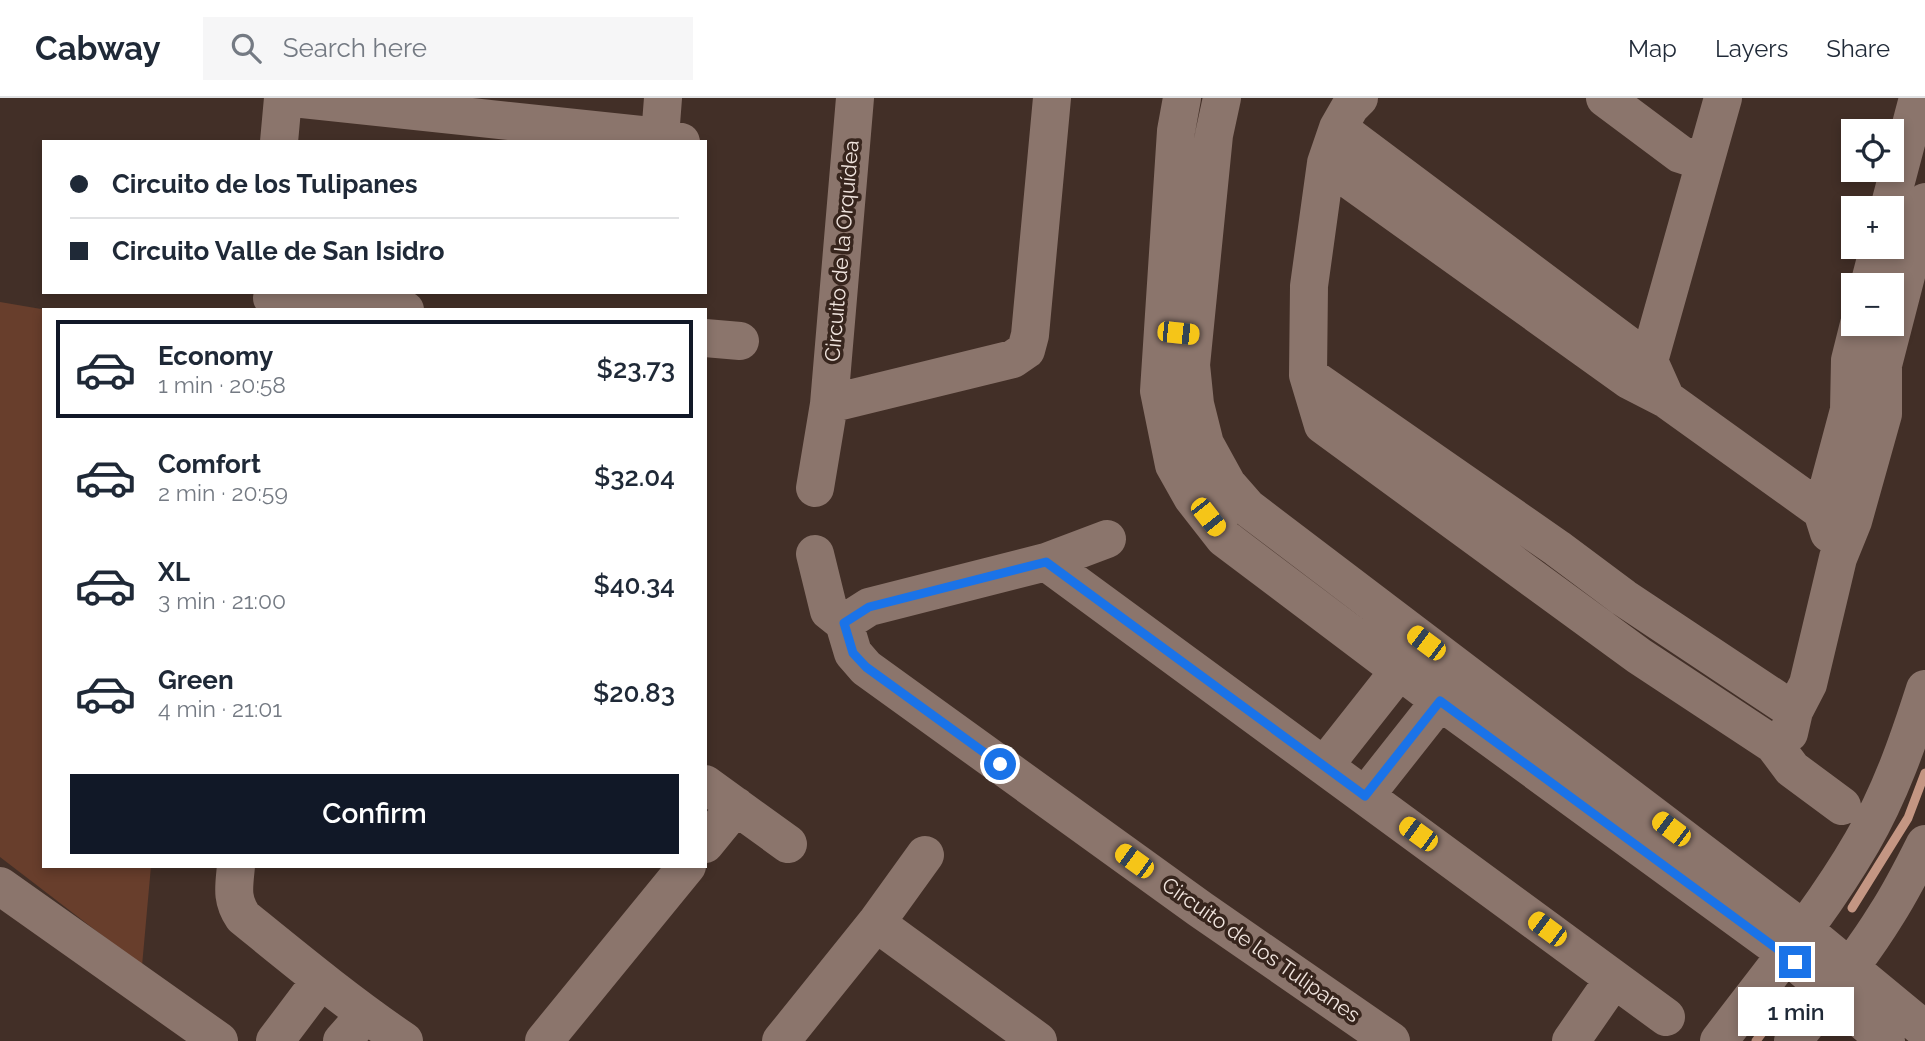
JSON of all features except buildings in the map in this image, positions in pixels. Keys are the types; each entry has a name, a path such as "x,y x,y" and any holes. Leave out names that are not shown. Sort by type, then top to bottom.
{"street":[{"path":"279,140 283,98"},
{"path":"293,98 470,107 491,120 656,140"},
{"path":"663,98 687,140"},
{"name":"Circuito de la Orquídea","path":"815,488 829,404 855,98"},
{"path":"829,404 1013,359 1026,350 1030,335 1052,98"},
{"path":"1182,98 1176,131 1179,333 1191,365 1195,404 1205,444 1227,484 1248,508 1795,941 1840,980 1925,1030"},
{"path":"1222,98 1179,333 1159,391 1174,465 1192,497 1224,538 1399,671 1795,941"},
{"path":"1605,98 1680,154 1705,162"},
{"path":"1639,370 1723,98"},
{"path":"1837,516 1883,414 1883,365 1906,217 1918,98"},
{"path":"1837,516 1666,399 1639,370 1493,264 1341,130 1309,286 1308,375 1323,425 1639,656 1774,746 1792,769 1842,806"},
{"path":"271,300 378,308"},
{"path":"1774,746 1789,733 1794,711 1808,684 1838,558 1837,516 1849,410 1850,360 1856,336"},
{"path":"1308,375 1557,548 1624,598 1794,711"},
{"path":"844,623 869,607 1046,562 1107,539"},
{"path":"1530,576 1557,548"},
{"name":"Circuito de los Tulipanes","path":"815,554 829,611 844,623 853,653 866,667 1200,909 1391,1041"},
{"path":"1046,562 1666,1017"},
{"path":"1324,766 1399,671"},
{"path":"1719,1041 1835,886 1863,840 1899,766 1925,689"},
{"path":"1365,796 1440,701"},
{"path":"707,785 788,845"},
{"path":"707,842 736,806"},
{"path":"1793,1041 1886,915 1925,844"},
{"path":"780,1041 876,923 925,855"},
{"path":"236,868 235,905 243,916 321,980 354,1028 404,1041"},
{"path":"544,1041 685,868"},
{"path":"0,886 219,1041"},
{"path":"876,923 1038,1041"},
{"path":"1571,1041 1615,979"},
{"path":"275,1041 321,980"},
{"path":"1840,980 1886,1041"}],"shaded area":[{"path":"0,302 42,309 42,868 151,868 142,966 0,857"}],"waterway":[{"path":"1852,908 1908,818 1925,773"},
{"path":"1756,1041 1791,994"}],"route":[{"path":"1000,764 866,667 853,653 844,623 869,607 1046,562 1365,796 1440,701 1795,962"}]}
